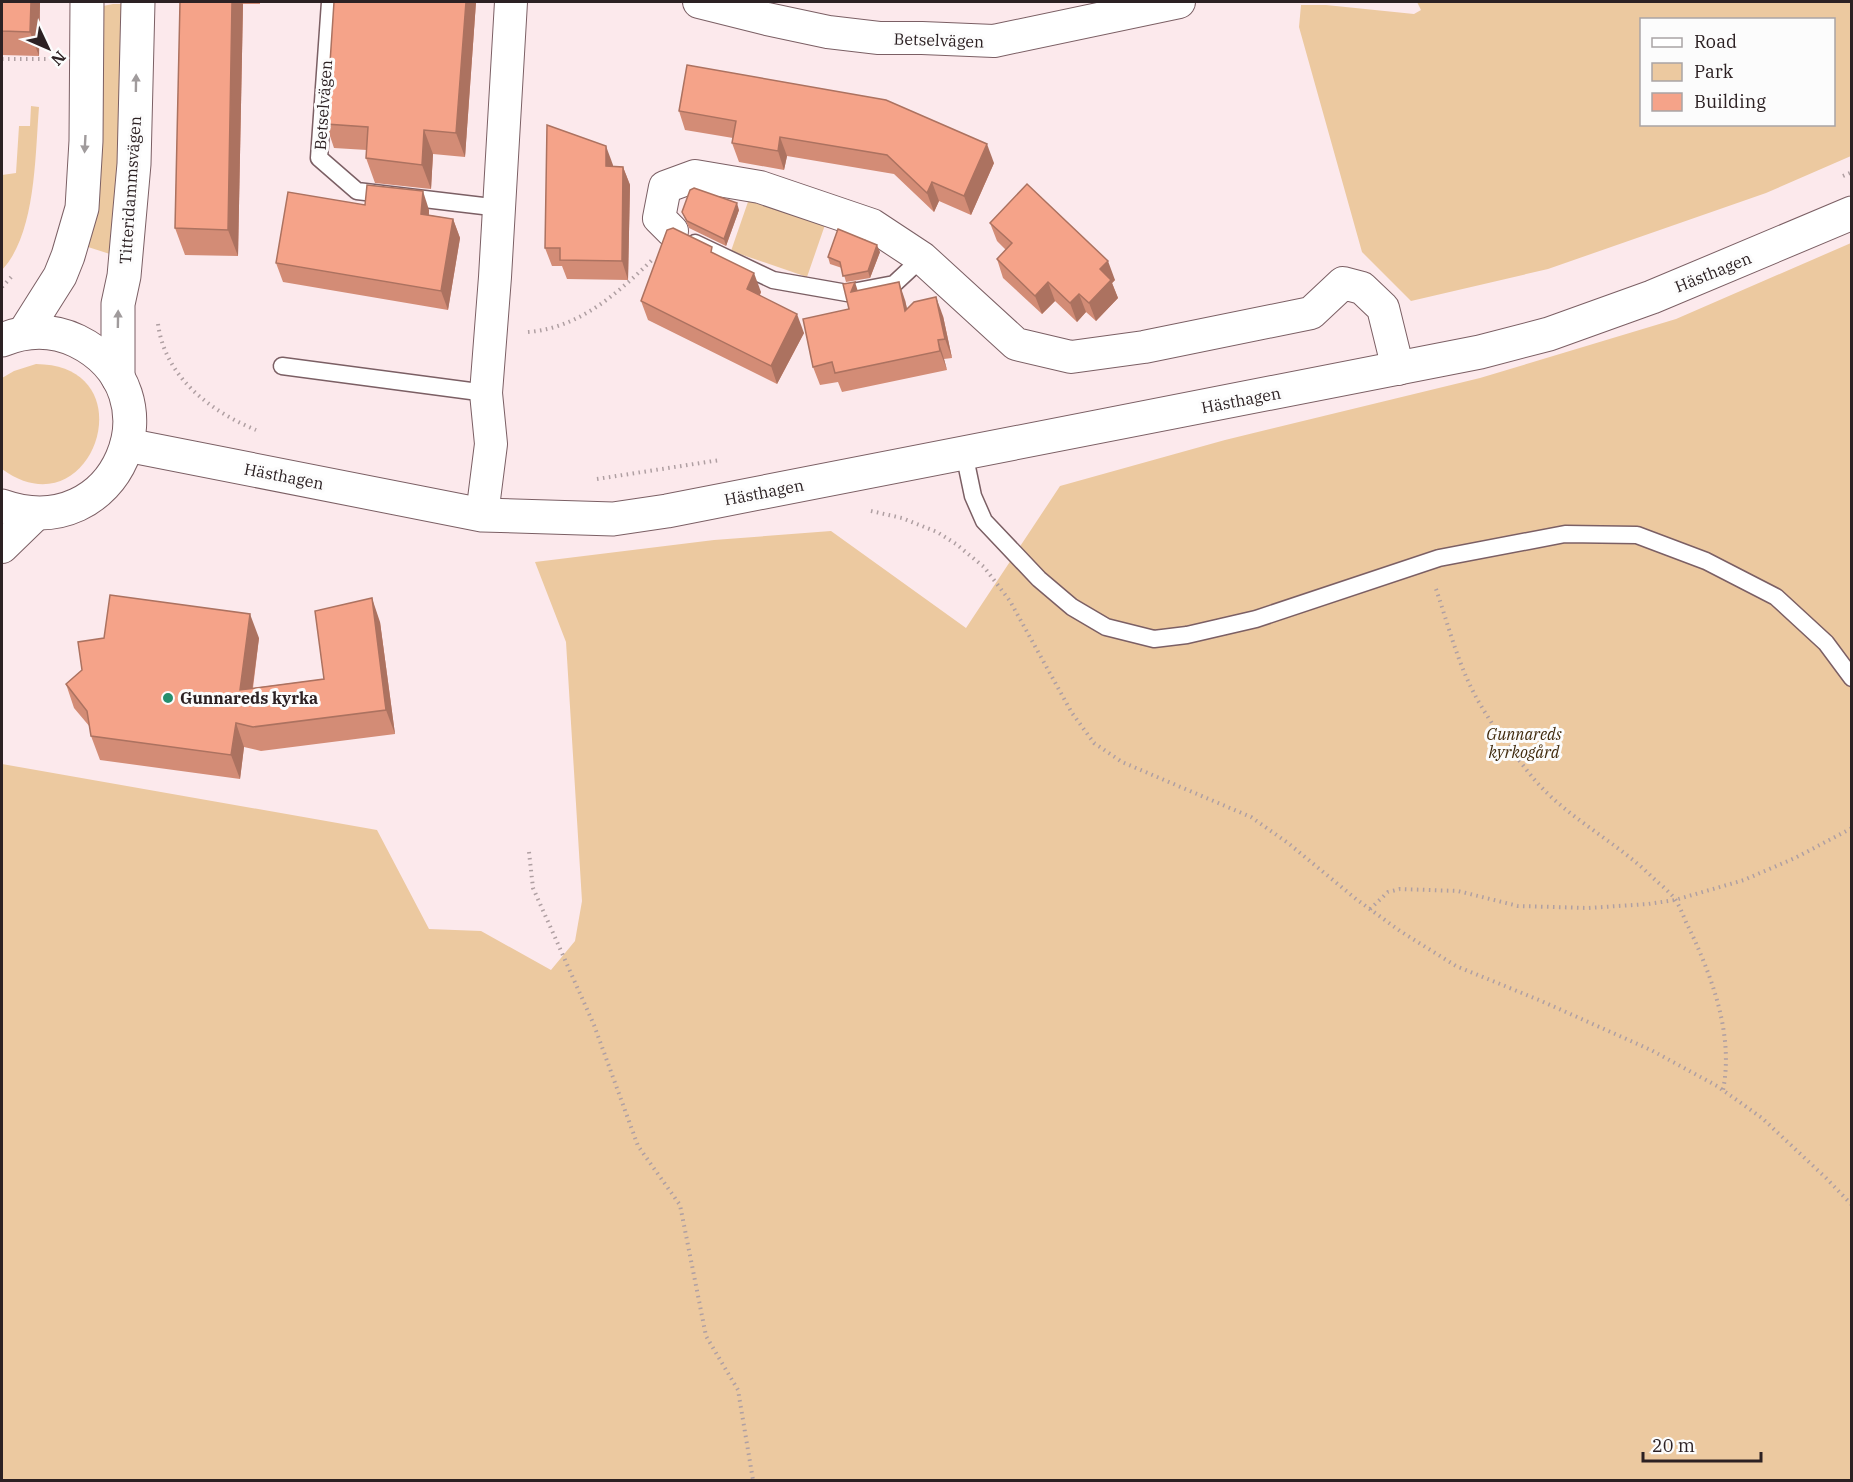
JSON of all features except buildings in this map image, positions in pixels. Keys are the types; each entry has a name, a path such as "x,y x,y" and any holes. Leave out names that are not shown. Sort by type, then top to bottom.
{"street":[{"path":"13,337 60,276 82,208 86,141 87,2"},
{"name":"Titteridammsvägen","path":"118,378 118,304 124,276 134,164 138,2"},
{"path":"482,515 491,444 486,393 512,2"},
{"name":"Betselvägen","path":"699,2 828,32 879,38 994,41 1179,2"},
{"path":"672,231 659,218 665,187 694,176 760,187 872,225 922,258 1016,344 1071,357 1144,347 1311,313 1343,283 1362,288 1383,308 1398,369"},
{"name":"Hästhagen","path":"127,445 482,515 613,519 668,511 1480,352 1548,334 1652,297 1851,213"},
{"path":"2,506 19,512 52,514 67,510 94,496 115,473 127,445 130,422 123,388 118,378 109,365 85,345 56,333 40,332 13,337"},
{"path":"2,547 36,514"}],"lane":[{"name":"Betselvägen","path":"330,2 319,158 357,191 500,208"},
{"path":"672,231 773,280 847,293 894,284 922,258"},
{"path":"282,366 486,393"},
{"path":"964,453 973,496 984,520 1039,579 1072,607 1106,627 1154,639 1187,635 1256,619 1427,562 1565,534 1637,535 1706,561 1776,597 1826,643 1851,678"}],"path":[{"path":"2,58 52,59 51,69"},
{"path":"1840,177 1851,172"},
{"path":"491,336 544,331 587,314 623,288 667,246 672,231"},
{"path":"2,287 21,266"},
{"path":"157,320 166,357 186,385 232,420 267,434"},
{"path":"587,479 666,470 723,459"},
{"path":"864,511 902,518 937,532 984,567 1010,601 1072,713 1094,742 1122,762 1251,817 1288,843 1400,932 1456,966 1651,1050 1723,1090 1762,1118 1826,1178 1851,1205"},
{"path":"1427,562 1464,671 1479,703 1504,741 1535,780 1557,802 1647,872 1675,900 1708,972 1717,1000 1725,1042 1726,1073 1723,1090"},
{"path":"1370,909 1388,891 1400,889 1458,891 1518,906 1588,908 1675,900 1744,880 1795,858 1851,828"},
{"path":"529,852 533,888 594,1025 638,1146 680,1205 706,1336 738,1390 753,1480"}],"green space":[{"path":"1417,2 1851,2 1851,156 1766,193 1548,269 1411,301 1362,252 1299,27 1301,5 1326,5 1414,14 1421,10"},
{"path":"125,4 113,255 88,247 97,214 103,6"},
{"path":"31,106 39,107 28,216 13,255 2,270 2,175 16,173 19,126 30,126"},
{"path":"750,196 826,222 807,277 731,251"},
{"name":"Gunnareds kyrkogård","path":"1851,243 1851,1480 2,1480 2,764 377,830 429,929 481,931 551,970 575,941 582,901 566,642 535,562 714,540 831,531 966,628 1060,486 1225,440 1480,378 1676,319"},
{"path":"36,364 71,372 91,390 99,415 96,442 82,465 61,481 34,483 2,469 2,378 14,371"}],"place":[{"name":"Gunnareds kyrka","path":"168,698"}]}
